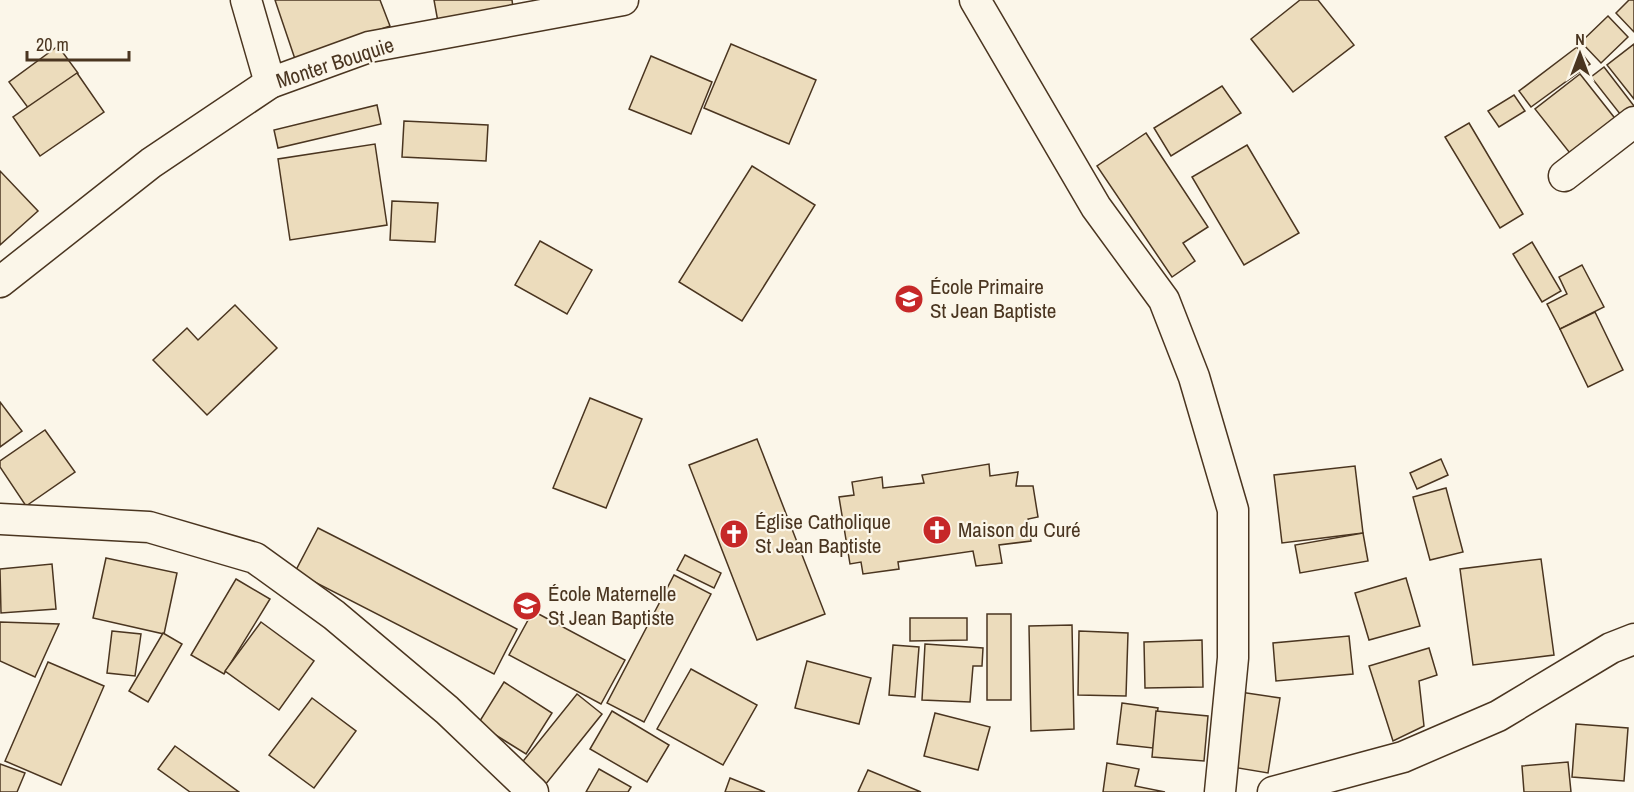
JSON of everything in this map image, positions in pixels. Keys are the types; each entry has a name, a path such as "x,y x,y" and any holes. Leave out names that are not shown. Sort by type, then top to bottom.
{"street":[{"path":"246,0 270,83"},
{"name":"Monter Bouquie","path":"0,282 151,163 270,83 369,47 623,0"},
{"path":"975,0 1096,207 1164,300 1194,377 1233,510 1233,658 1220,792"},
{"path":"1564,176 1634,122"},
{"path":"0,519 34,519 149,527 255,558 334,615 447,710 533,792"},
{"path":"1273,792 1403,757 1498,716 1611,648 1634,639"}],"building":[{"path":"275,0 380,0 390,26 295,59"},
{"path":"434,0 512,0 513,8 438,22"},
{"path":"1300,0 1318,0 1354,45 1293,92 1251,39"},
{"path":"1629,0 1634,0 1634,32 1616,13"},
{"path":"1608,16 1628,37 1601,63 1581,42"},
{"path":"731,44 816,80 789,144 704,108"},
{"path":"1634,44 1634,99 1607,65"},
{"path":"58,46 78,73 29,109 9,82"},
{"path":"1577,47 1590,64 1531,107 1519,91"},
{"path":"651,56 712,82 691,134 629,109"},
{"path":"1604,67 1634,106 1634,111 1624,119 1591,77"},
{"path":"77,73 104,112 40,156 13,117"},
{"path":"1580,74 1621,126 1577,162 1535,109"},
{"path":"1222,86 1241,113 1171,156 1154,128"},
{"path":"1514,95 1525,111 1499,127 1488,111"},
{"path":"377,105 381,124 278,148 274,130"},
{"path":"404,121 488,125 486,161 402,157"},
{"path":"1469,123 1523,214 1500,228 1445,137"},
{"path":"1146,133 1208,227 1183,243 1195,261 1172,277 1097,166"},
{"path":"375,144 387,225 290,240 278,159"},
{"path":"1247,145 1299,233 1244,265 1192,177"},
{"path":"752,166 815,205 742,321 679,282"},
{"path":"0,171 38,211 0,245"},
{"path":"392,201 438,203 435,242 390,240"},
{"path":"540,241 592,270 567,314 515,285"},
{"path":"1532,242 1561,291 1542,302 1513,254"},
{"path":"1582,265 1604,307 1560,329 1547,304 1567,294 1559,277"},
{"path":"235,305 277,348 207,415 153,360 187,328 198,340"},
{"path":"1595,312 1623,370 1588,387 1560,329"},
{"path":"590,398 642,419 606,508 553,488"},
{"path":"0,402 22,431 0,447"},
{"path":"45,430 75,472 26,506 0,467 0,461"},
{"name":"Église Catholique St Jean Baptiste","path":"757,439 825,614 757,640 689,465"},
{"path":"1441,459 1448,475 1417,489 1410,473"},
{"name":"Maison du Curé","path":"989,464 990,476 1018,472 1016,486 1033,486 1038,517 1028,519 1031,541 999,545 1002,563 976,566 973,551 898,562 899,569 863,574 861,562 850,564 839,497 854,495 852,482 882,477 883,488 924,483 922,475"},
{"path":"1355,466 1363,533 1282,543 1274,475"},
{"path":"1446,488 1463,552 1430,560 1413,497"},
{"path":"318,528 517,629 494,674 295,572"},
{"path":"1363,533 1368,561 1300,573 1295,545"},
{"path":"685,555 721,573 714,588 677,570"},
{"path":"106,558 177,573 164,634 93,618"},
{"path":"1541,559 1554,655 1473,665 1460,569"},
{"path":"52,564 56,609 1,613 0,569"},
{"path":"674,575 711,594 644,722 607,703"},
{"path":"1406,578 1420,626 1369,640 1355,593"},
{"path":"236,579 270,599 224,674 191,655"},
{"path":"533,611 625,660 601,704 509,655"},
{"path":"987,614 1011,614 1011,700 987,700"},
{"path":"910,618 967,618 967,640 910,641"},
{"path":"0,622 59,624 35,677 0,661"},
{"path":"261,622 314,661 279,710 225,671"},
{"path":"1072,625 1074,729 1031,731 1029,626"},
{"path":"112,631 141,634 135,676 107,673"},
{"path":"1079,631 1128,633 1126,696 1078,695"},
{"path":"163,633 182,644 148,702 129,691"},
{"path":"1349,636 1353,674 1276,681 1273,643"},
{"path":"1202,640 1203,687 1145,688 1144,642"},
{"path":"925,644 983,648 982,666 973,666 970,702 922,700"},
{"path":"893,645 919,647 915,697 889,695"},
{"path":"1429,648 1437,675 1419,681 1424,726 1393,741 1369,666"},
{"path":"807,661 871,678 859,724 795,708"},
{"path":"48,662 104,686 61,785 5,761"},
{"path":"691,669 757,705 723,765 657,729"},
{"path":"504,682 552,713 526,754 478,724"},
{"path":"1233,691 1280,698 1268,773 1220,765"},
{"path":"577,694 602,714 545,785 520,765"},
{"path":"312,698 356,731 314,788 269,755"},
{"path":"1122,703 1158,708 1153,748 1117,744"},
{"path":"612,711 669,745 647,782 590,749"},
{"path":"1156,711 1208,716 1204,761 1152,757"},
{"path":"935,713 990,727 978,770 924,756"},
{"path":"1576,724 1628,728 1624,781 1572,777"},
{"path":"175,746 239,792 190,792 158,769"},
{"path":"1568,762 1571,792 1524,792 1522,766"},
{"path":"1107,763 1139,769 1135,786 1165,792 1103,792"},
{"path":"0,764 25,773 17,792 0,792"},
{"path":"599,769 631,787 628,792 586,792"},
{"path":"868,770 921,792 858,792"},
{"path":"730,778 765,792 725,792"}],"place":[{"name":"École Primaire St Jean Baptiste","path":"909,299"},
{"name":"Maison du Curé","path":"937,530"},
{"name":"Église Catholique St Jean Baptiste","path":"734,534"},
{"name":"École Maternelle St Jean Baptiste","path":"527,606"}]}
